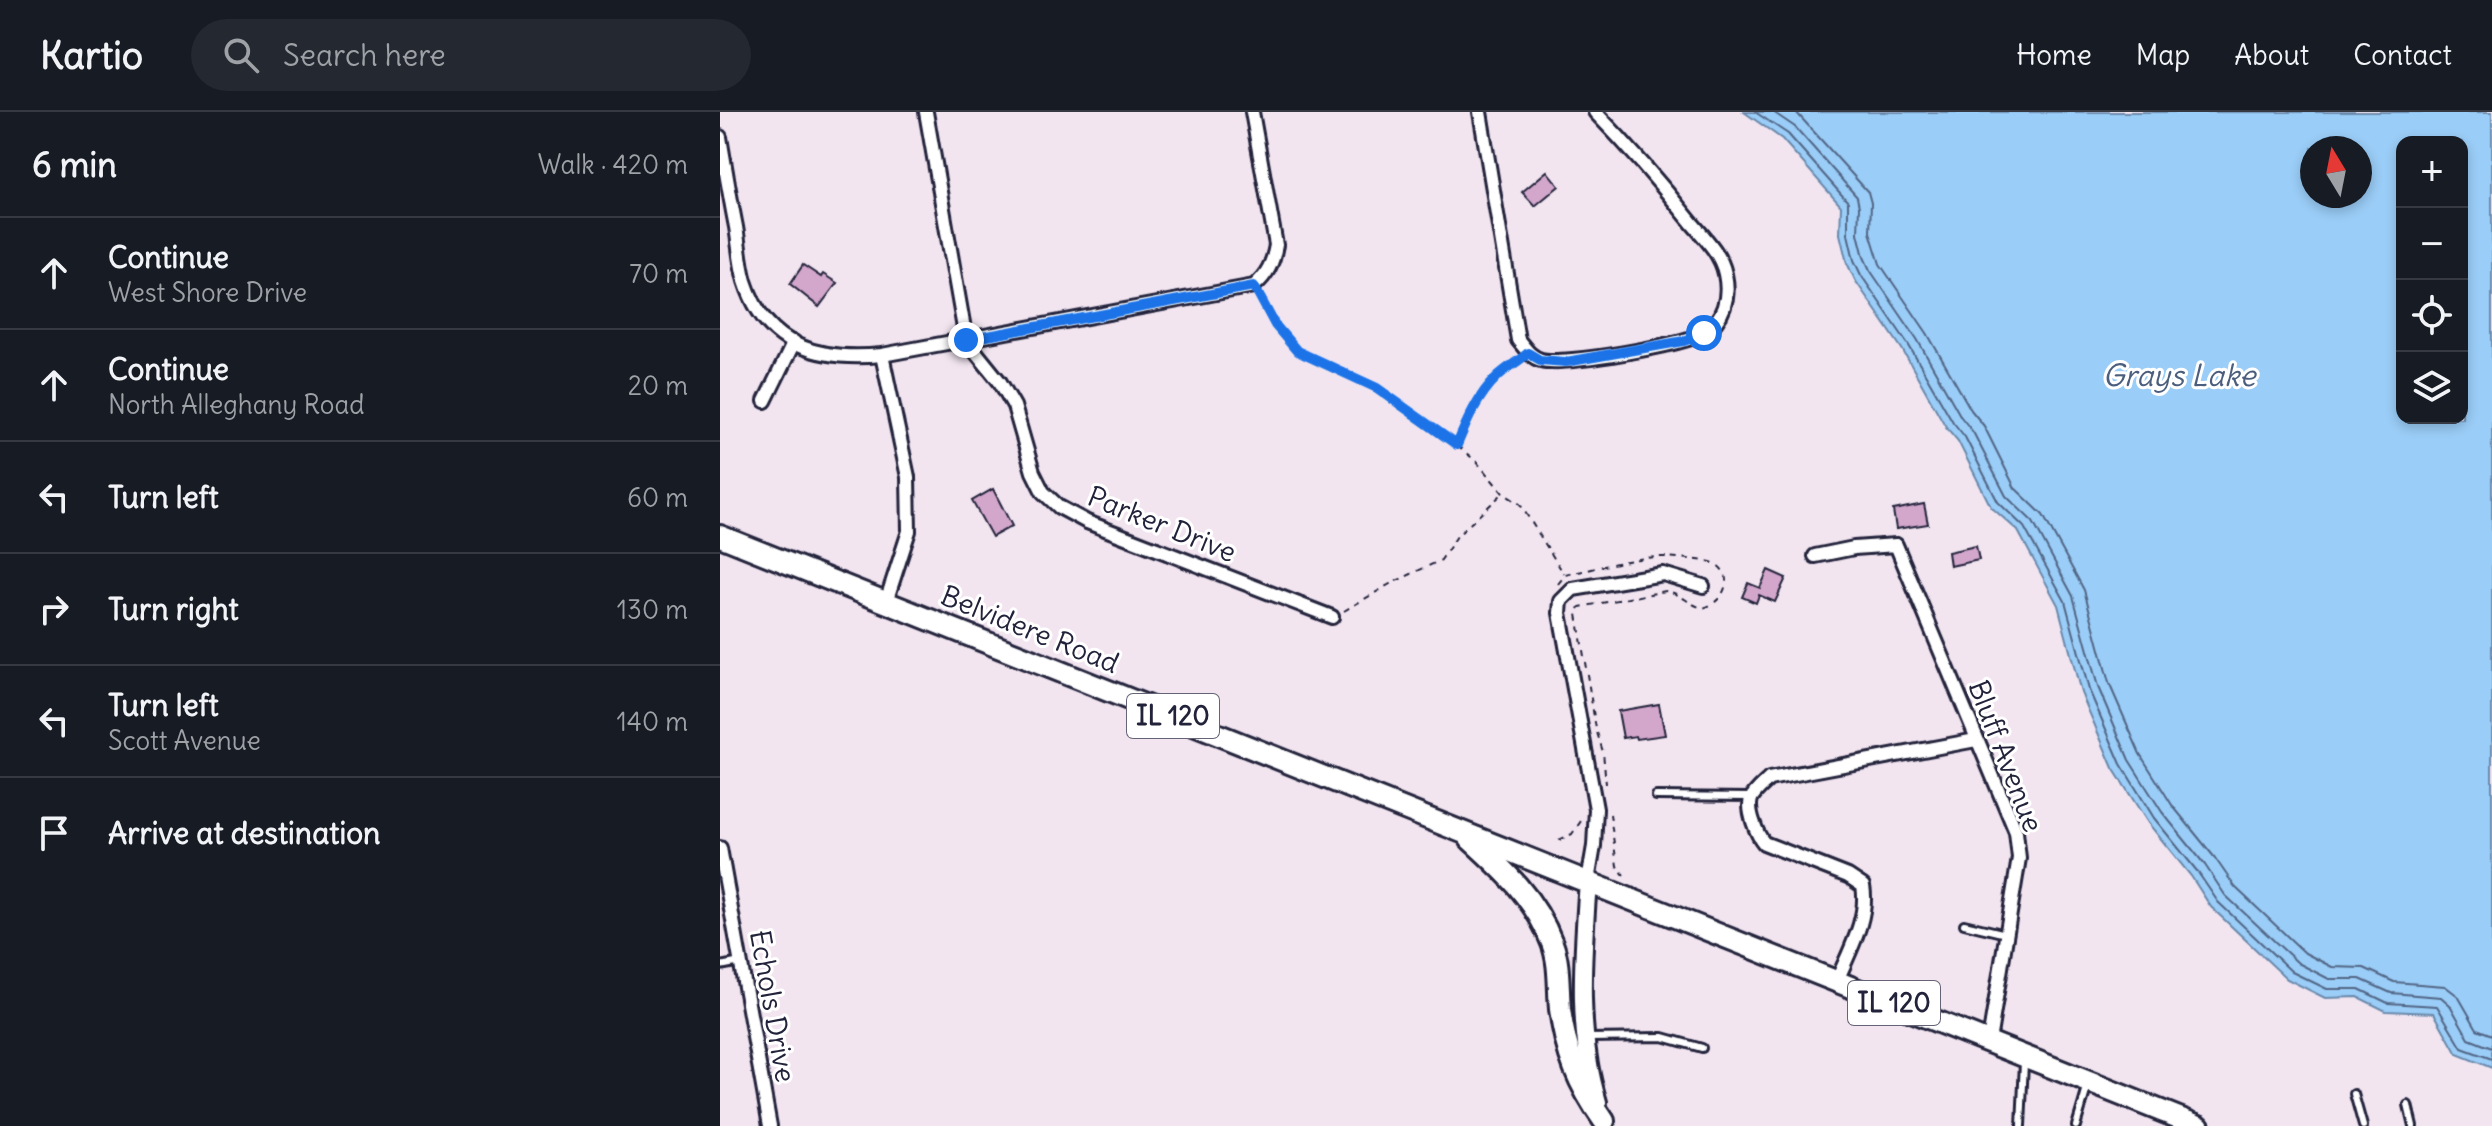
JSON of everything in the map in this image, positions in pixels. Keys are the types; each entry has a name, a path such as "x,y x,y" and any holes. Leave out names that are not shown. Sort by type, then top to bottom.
{"main road":[{"name":"Belvidere Road","path":"720,536 1588,881"},
{"path":"1461,831 1519,885 1542,920 1554,946 1560,1011 1571,1060 1582,1089 1605,1124"},
{"name":"IL 120","path":"1588,881 2199,1126"}],"street":[{"name":"Parker Drive","path":"926,112 966,340 1000,382 1014,406 1033,472 1043,492 1059,507 1098,527 1332,617"},
{"path":"720,137 745,281 762,317 781,334 811,352 839,357 882,355 1254,286 1265,276 1274,258 1276,245 1252,112"},
{"path":"1480,112 1518,340 1528,353 1540,360 1571,361 1684,341 1704,333 1726,307 1725,271 1716,253 1647,166 1595,112"},
{"path":"765,401 794,342"},
{"path":"882,355 908,477 909,531 886,602"},
{"name":"Bluff Avenue","path":"1815,556 1854,548 1896,545 2016,832 2019,858 1989,1041"},
{"path":"1605,1124 1592,1083 1583,1005 1583,944 1596,809 1560,613 1561,601 1573,589 1663,574 1703,586"},
{"path":"1837,981 1863,914 1866,902 1863,886 1848,876 1764,843 1758,835 1751,797 1769,779 1976,740"},
{"name":"Echols Drive","path":"720,848 770,1126"}],"lane":[{"path":"1656,796 1751,797"},
{"path":"1964,924 2006,934"},
{"path":"720,966 741,962"},
{"path":"1587,1038 1663,1037 1702,1048"},
{"path":"2021,1126 2024,1055"},
{"path":"2076,1126 2089,1082"},
{"path":"2354,1094 2363,1126"},
{"path":"2408,1105 2413,1126"}],"path":[{"path":"1254,286 1275,325 1297,351 1377,388 1457,445 1483,469 1503,493 1520,504 1565,575"},
{"path":"1457,445 1466,421 1485,392 1503,372 1528,353"},
{"path":"1332,617 1441,560 1457,536 1503,493"},
{"path":"1555,589 1565,575 1665,557 1712,563 1721,570 1725,582 1725,590 1718,602 1703,608 1689,603 1679,594 1666,591 1580,607 1577,614 1596,729 1603,752 1606,785"},
{"path":"1610,815 1617,866 1624,875"},
{"path":"1559,840 1572,834 1583,816"}],"water":[{"name":"Grays Lake","path":"1744,112 2492,112 2492,1068 2457,1054 2434,1013 2386,1011 2358,997 2325,998 2287,979 2211,907 2191,876 2148,823 2113,768 2081,693 2058,605 2018,531 1991,507 1958,441 1946,427 1902,349 1855,280 1840,234 1841,206 1782,139"}],"building":[{"path":"1547,171 1559,186 1535,206 1522,192"},
{"path":"803,265 837,283 819,307 790,284"},
{"path":"993,489 1012,526 992,537 972,501"},
{"path":"1924,504 1928,524 1896,529 1893,510"},
{"path":"1976,546 1979,560 1950,566 1948,552"},
{"path":"1768,570 1786,578 1775,602 1759,595 1756,603 1742,597 1748,583 1760,588"},
{"path":"1659,704 1665,735 1623,738 1618,711"}],"route":[{"path":"966,340 1254,286 1275,325 1297,351 1377,388 1457,445 1466,421 1493,380 1528,353 1540,360 1566,362 1684,341 1704,333"}]}
